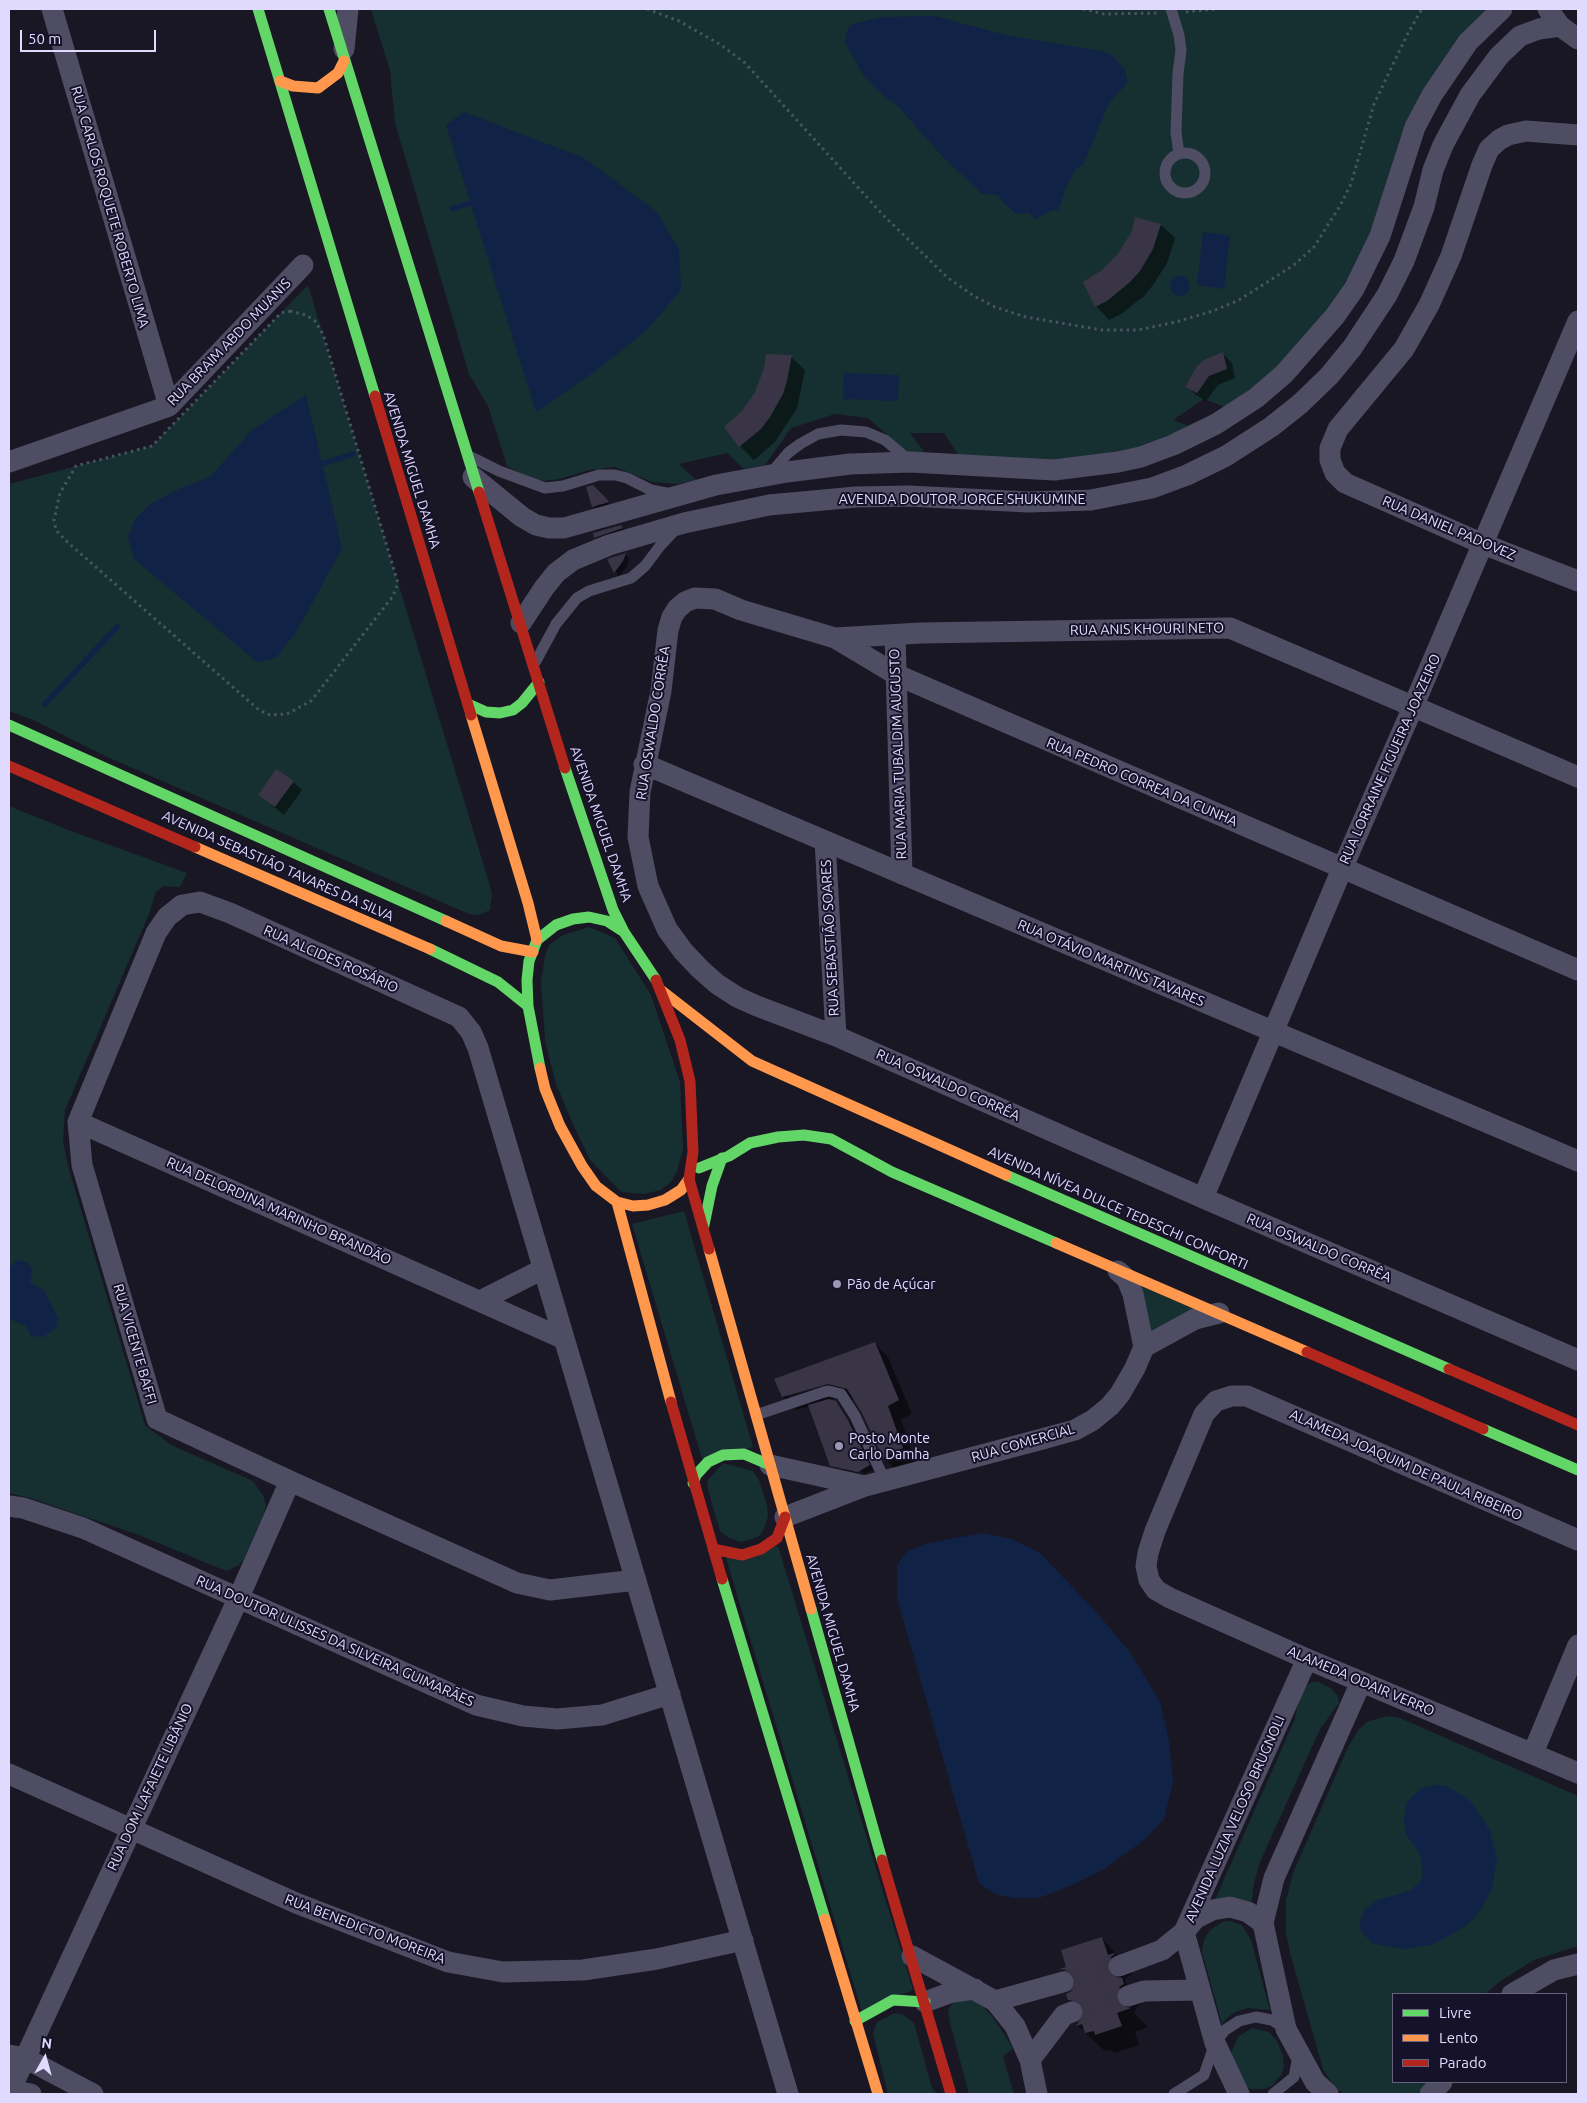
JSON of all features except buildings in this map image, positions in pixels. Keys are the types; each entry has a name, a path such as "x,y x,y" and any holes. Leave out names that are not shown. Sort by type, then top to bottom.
{"main road":[{"name":"AVENIDA MIGUEL DAMHA","path":"258,9 330,253 528,903 537,940"},
{"name":"AVENIDA MIGUEL DAMHA","path":"328,9 582,823 613,910 624,932"},
{"path":"280,81 293,86 318,88 338,73 344,62"},
{"path":"468,704 486,712 500,714 513,710 522,703 539,682"},
{"name":"AVENIDA SEBASTIÃO TAVARES DA SILVA","path":"9,725 501,946 533,952"},
{"name":"AVENIDA SEBASTIÃO TAVARES DA SILVA","path":"9,766 426,947 498,982 528,1006"},
{"path":"690,1176 694,1122 690,1081 680,1040 662,991 639,952 624,932 607,921 589,917 573,919 556,925 537,940 529,961 527,980 528,1006 534,1045 545,1089 560,1126 582,1166 596,1186 616,1202 633,1206 648,1205 665,1200 681,1190 690,1176 750,1143 778,1137 804,1135 832,1139 892,1172 1578,1470"},
{"name":"AVENIDA NÍVEA DULCE TEDESCHI CONFORTI","path":"662,991 752,1061 923,1139 1578,1425"},
{"path":"704,1229 712,1186 722,1158"},
{"name":"AVENIDA MIGUEL DAMHA","path":"690,1176 872,1827 912,1956 951,2094"},
{"path":"616,1202 693,1483 878,2094"},
{"path":"693,1483 696,1475 708,1462 723,1455 744,1454 770,1465"},
{"path":"713,1548 722,1552 742,1554 761,1549 777,1538 785,1517"},
{"path":"855,2021 893,2000 924,2002"}],"street":[{"name":"RUA CARLOS ROQUETE ROBERTO LIMA","path":"52,9 169,406"},
{"path":"344,62 348,9"},
{"name":"AVENIDA DOUTOR JORGE SHUKUMINE","path":"473,477 522,517 543,527 564,528 716,485 838,465 912,462 1054,470 1087,467 1141,457 1173,445 1216,424 1256,398 1284,374 1329,323 1354,289 1380,236 1415,126 1432,95 1468,42 1502,9"},
{"path":"1548,9 1560,26 1578,39"},
{"name":"AVENIDA DOUTOR JORGE SHUKUMINE","path":"521,623 556,573 573,560 609,545 684,523 750,508 840,498 908,496 1060,502 1091,500 1152,488 1187,475 1226,456 1271,427 1300,404 1329,376 1352,348 1387,295 1415,232 1433,170 1443,145 1470,95 1499,56 1520,36 1539,29 1560,26"},
{"name":"RUA DANIEL PADOVEZ","path":"1578,135 1526,131 1508,135 1489,149 1452,256 1429,305 1404,350 1338,429 1330,448 1330,460 1335,472 1345,483 1483,544 1578,581"},
{"name":"RUA BRAIM ABDO MUANIS","path":"9,462 169,406 303,265"},
{"name":"RUA LORRAINE FIGUEIRA JOAZEIRO","path":"1203,1198 1342,868 1578,321"},
{"path":"1141,457 1152,488"},
{"path":"838,465 831,479 831,485 834,492 840,498"},
{"path":"677,496 684,523"},
{"path":"564,528 573,560"},
{"name":"RUA OSWALDO CORRÊA","path":"705,598 695,598 685,602 672,617 668,630 661,691 644,764 640,792 638,837 648,886 667,929 683,951 700,969 737,997 836,1036 1203,1198 1576,1356"},
{"name":"RUA PEDRO CORREA DA CUNHA","path":"705,598 835,638 897,675 1578,970"},
{"name":"RUA ANIS KHOURI NETO","path":"835,638 1230,628 1578,777"},
{"name":"RUA MARIA TUBALDIM AUGUSTO","path":"895,635 902,874"},
{"name":"RUA OTÁVIO MARTINS TAVARES","path":"644,764 1578,1161"},
{"name":"RUA SEBASTIÃO SOARES","path":"825,841 836,1036"},
{"name":"RUA ALCIDES ROSÁRIO","path":"182,905 200,902 230,913 460,1017 471,1032 478,1048 544,1269"},
{"name":"RUA VICENTE BAFFI","path":"182,905 167,917 156,933 78,1122 82,1165 157,1418 290,1481 517,1583 550,1590 636,1580"},
{"name":"RUA DELORDINA MARINHO BRANDÃO","path":"78,1122 564,1339"},
{"path":"480,1301 544,1269 788,2094"},
{"path":"1118,1271 1127,1279 1133,1294 1144,1347 1195,1319 1219,1313"},
{"name":"RUA COMERCIAL","path":"785,1517 875,1484 1075,1430 1093,1420 1115,1400 1135,1368 1144,1347"},
{"name":"ALAMEDA JOAQUIM DE PAULA RIBEIRO","path":"1150,1580 1146,1566 1148,1553 1204,1414 1216,1402 1232,1396 1247,1396 1578,1540"},
{"name":"RUA COMERCIAL","path":"770,1465 875,1484"},
{"name":"RUA DOM LAFAIETE LIBÂNIO","path":"9,2091 17,2056 131,1828 239,1597 290,1481"},
{"name":"RUA DOUTOR ULISSES DA SILVEIRA GUIMARÃES","path":"9,1506 23,1508 83,1528 476,1705 523,1716 557,1719 602,1715 670,1694"},
{"name":"ALAMEDA ODAIR VERRO","path":"1150,1580 1156,1590 1170,1598 1307,1660 1578,1773"},
{"path":"1533,1753 1578,1645"},
{"name":"AVENIDA LUZIA VELOSO BRUGNOLI","path":"1239,2094 1215,2043 1184,1932 1307,1660"},
{"path":"1328,2094 1315,2082 1286,2029 1262,1923 1274,1878 1361,1682"},
{"name":"RUA BENEDICTO MOREIRA","path":"9,1774 296,1903 448,1962 503,1972 584,1970 657,1959 743,1940"},
{"path":"1119,1966 1162,1950 1184,1932 1196,1918 1212,1910 1230,1908 1248,1912 1262,1923"},
{"path":"912,1956 995,2001 1015,2026 1030,2060 1037,2094"},
{"path":"1514,1993 1554,1970 1578,1964"},
{"path":"995,2001 1058,1983 1068,2013 1030,2060"},
{"path":"924,2002 952,1992 975,1989"},
{"path":"1128,1996 1144,1991 1200,1990"},
{"path":"17,2056 93,2094"},
{"path":"1430,2094 1441,2083"},
{"path":"9,2091 31,2094"}],"lane":[{"path":"1172,11 1181,50 1178,74 1176,132 1179,154"},
{"path":"770,475 788,453 800,444 818,434 841,430 866,432 885,440 912,462"},
{"path":"466,454 499,471 545,488 563,486 599,475 615,475 627,478 651,490 677,496"},
{"path":"534,665 556,624 577,598 589,591 631,578 645,566 667,538 684,523"},
{"path":"756,1415 824,1392 829,1391 841,1394 855,1416 875,1484"},
{"path":"1174,2094 1204,2075 1215,2043 1225,2030 1239,2021 1256,2017 1272,2020 1286,2029"},
{"path":"1273,2094 1294,2077 1298,2054"}],"path":[{"path":"647,9 679,22 713,40 745,63 919,252 948,278 968,292 995,307 1026,317 1102,330 1138,330 1176,322 1213,311 1239,300 1294,264 1314,247 1340,206 1351,184 1374,104 1407,35 1422,9"},
{"path":"1083,9 1104,14 1216,9"},
{"path":"290,311 306,315 315,321 323,334 398,583 393,596 311,701 287,714 270,715 259,710 65,540 56,530 54,520 60,493 76,466 152,446 281,313 290,311"}],"green space":[{"path":"1489,9 1408,118 1397,147 1381,205 1367,240 1334,304 1285,361 1227,408 1204,399 1173,420 1192,427 1139,448 1056,462 959,456 944,433 910,433 925,453 908,454 868,418 835,414 791,428 765,465 744,469 727,453 679,464 696,480 677,484 652,482 615,467 590,470 559,479 544,481 529,478 507,466 488,406 469,374 395,123 390,70 371,10"},
{"path":"308,285 490,886 492,895 490,910 479,915 469,914 107,757 35,721 9,711 9,484 152,446"},
{"path":"9,806 71,831 187,873 180,887 164,886 156,892 149,914 65,1110 63,1141 68,1166 145,1425 171,1445 253,1481 264,1497 266,1507 244,1559 239,1565 226,1571 139,1535 30,1498 9,1493"},
{"path":"589,927 615,938 651,995 680,1082 683,1149 677,1171 671,1182 661,1190 644,1194 621,1192 590,1160 556,1084 545,1041 541,982 545,956 549,945 563,935"},
{"path":"684,1211 753,1447 703,1462 632,1224"},
{"path":"1140,1285 1197,1310 1149,1339"},
{"path":"723,1463 753,1471 759,1480 767,1505 768,1516 764,1529 758,1537 741,1542 729,1538 720,1531 707,1486 708,1480"},
{"path":"778,1546 913,1990 862,2012 726,1558"},
{"path":"1312,1682 1319,1682 1332,1689 1338,1697 1339,1703 1320,1729 1260,1862 1254,1883 1251,1908 1213,1904 1295,1719 1299,1697 1307,1685"},
{"path":"1387,1716 1400,1718 1578,1796 1578,1946 1534,1960 1502,1980 1486,1993 1392,1993 1392,2083 1431,2083 1417,2094 1345,2094 1335,2088 1323,2069 1286,1933 1286,1901 1293,1873 1348,1747 1359,1729 1367,1722"},
{"path":"1230,1921 1242,1925 1251,1940 1270,2010 1248,2008 1235,2012 1222,2024 1202,1952 1204,1940 1210,1930 1222,1922"},
{"path":"961,1999 978,2001 993,2017 1008,2040 1013,2049 1003,2056 1014,2094 969,2094 948,2010 953,2002"},
{"path":"895,2013 902,2014 914,2023 932,2088 937,2094 888,2094 873,2033 877,2022"},
{"path":"1252,2028 1269,2032 1277,2041 1283,2056 1284,2068 1281,2075 1272,2086 1264,2089 1250,2089 1245,2086 1230,2056 1238,2037"}],"water":[{"path":"935,16 1005,35 1101,51 1113,56 1125,70 1128,82 1109,103 1083,165 1076,168 1065,189 1059,209 1048,212 1036,220 1029,213 1016,214 998,195 982,194 942,156 893,101 887,99 864,77 845,42 848,28 853,24 881,17"},
{"path":"464,112 584,158 657,212 679,250 681,290 647,330 594,372 536,412 446,125"},
{"path":"1203,232 1230,236 1224,289 1197,285"},
{"path":"1180,276 1187,279 1190,286 1187,293 1180,296 1173,293 1170,286 1173,279"},
{"path":"844,373 899,375 898,401 843,399"},
{"path":"306,395 342,548 297,631 276,658 257,662 134,559 128,537 135,519 149,505 176,490 210,477 252,430"},
{"path":"16,1260 26,1262 33,1269 30,1283 44,1290 58,1318 56,1328 43,1337 31,1336 26,1326 9,1319 9,1269"},
{"path":"983,1533 1012,1539 1040,1553 1099,1615 1132,1655 1160,1702 1169,1741 1173,1782 1164,1819 1144,1840 1106,1868 1070,1886 1039,1898 1014,1898 995,1894 979,1883 897,1598 897,1565 907,1551 928,1543"},
{"path":"1438,1785 1446,1786 1465,1797 1474,1805 1490,1831 1497,1858 1493,1884 1488,1897 1471,1921 1458,1931 1431,1945 1403,1949 1372,1943 1361,1931 1360,1922 1364,1910 1377,1900 1410,1891 1421,1881 1423,1873 1420,1854 1406,1834 1404,1818 1407,1802 1421,1788"}],"waterway":[{"path":"452,209 470,203 476,204"},
{"path":"316,469 322,464 353,454"},
{"path":"45,704 117,627"}],"tunnel":[{"path":"1063,1982 1119,1966"},
{"path":"1072,2012 1128,1996"}],"traffic: fast":[{"path":"258,9 375,396"},
{"path":"329,9 479,492"},
{"path":"468,704 486,712 500,713 513,710 522,703 539,682"},
{"path":"9,725 446,921"},
{"path":"565,768 613,910 624,932"},
{"path":"540,1068 528,1006 527,980 529,961 537,940 556,925 573,919 589,917 607,921 624,932 656,980"},
{"path":"430,949 498,982 528,1006"},
{"path":"699,1168 729,1156 750,1143 778,1137 804,1135 831,1139 892,1172 1056,1243"},
{"path":"704,1225 712,1186 722,1158"},
{"path":"1006,1175 1449,1369"},
{"path":"1483,1429 1578,1470"},
{"path":"693,1483 696,1475 708,1462 723,1455 744,1454 770,1465"},
{"path":"722,1579 825,1919"},
{"path":"811,1609 882,1860"},
{"path":"855,2021 893,2000 925,2002"}],"traffic: slow":[{"path":"280,81 293,86 318,88 338,73 344,61"},
{"path":"471,715 528,903 537,940"},
{"path":"195,847 430,949"},
{"path":"446,921 501,946 533,952"},
{"path":"662,991 752,1061 1006,1175"},
{"path":"540,1068 545,1089 560,1126 582,1166 596,1186 617,1202 633,1206 648,1205 665,1200 681,1190 689,1179"},
{"path":"617,1202 671,1402"},
{"path":"1056,1243 1307,1352"},
{"path":"709,1249 811,1609"},
{"path":"825,1919 878,2094"}],"traffic: jam":[{"path":"375,396 471,715"},
{"path":"479,492 565,768"},
{"path":"9,766 195,847"},
{"path":"656,980 680,1040 690,1081 693,1152 689,1179 709,1249"},
{"path":"1307,1352 1483,1429"},
{"path":"1449,1369 1578,1425"},
{"path":"671,1402 722,1579"},
{"path":"713,1549 742,1555 761,1549 777,1538 785,1517"},
{"path":"882,1860 951,2094"}],"place":[{"name":"Pão de Açúcar","path":"837,1284"},
{"name":"Posto Monte Carlo Damha","path":"839,1446"}]}
